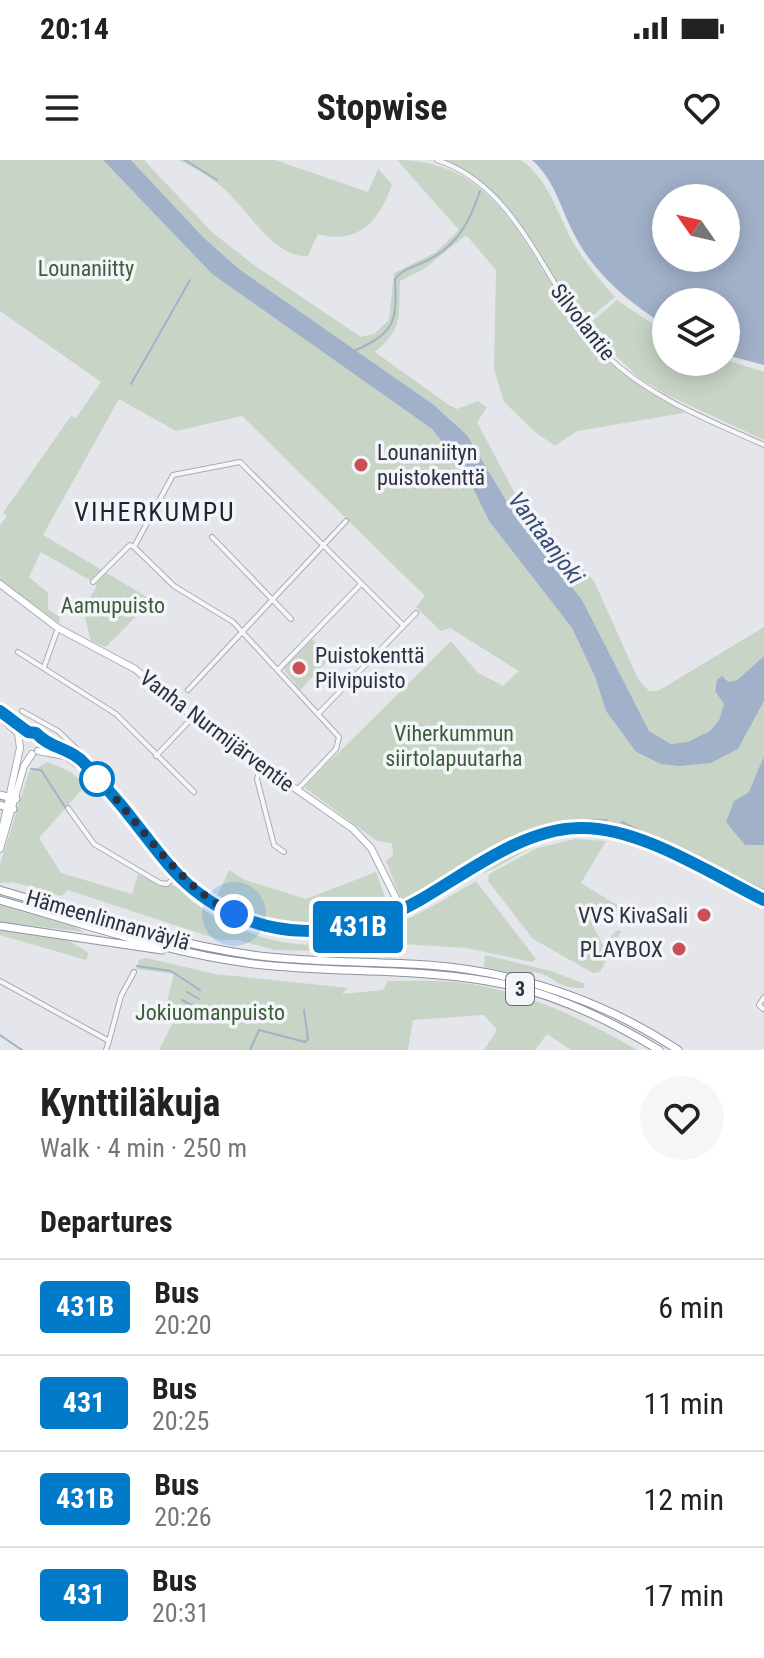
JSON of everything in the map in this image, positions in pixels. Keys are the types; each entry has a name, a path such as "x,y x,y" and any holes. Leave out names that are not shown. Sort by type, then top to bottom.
{"highway":[{"path":"0,795 13,798"},
{"name":"Hämeenlinnanväylä","path":"1,890 204,947 311,961 429,965 516,978 589,1001 678,1050"},
{"name":"Hämeenlinnanväylä","path":"0,900 204,956 310,969 428,975 503,984 584,1010 659,1050"},
{"path":"0,926 204,956"}],"main road":[{"name":"Vanha Nurmijärventie","path":"0,584 58,628 135,669 193,717 366,842 402,910"},
{"path":"0,711 41,741 75,755 178,875 213,903 234,914 289,930 341,930 382,920 527,840 577,828 626,834 764,900"},
{"path":"0,717 20,738 13,798"},
{"path":"20,738 31,732"},
{"path":"0,839 7,807 24,766 41,741"},
{"path":"20,748 65,756 91,773"},
{"path":"0,849 7,807"}],"street":[{"name":"Silvolantie","path":"437,160 470,176 497,199 582,327 620,367 661,396 764,445"},
{"path":"134,547 173,475 235,462 246,467 403,625"},
{"path":"188,690 346,521"},
{"path":"212,537 291,619"},
{"path":"93,582 130,545 174,586 228,619 241,631 336,733 340,743 297,790"},
{"path":"278,670 360,585"},
{"path":"318,714 416,613"},
{"path":"43,668 58,628"},
{"path":"18,652 116,714 194,792"},
{"path":"22,711 70,740 107,778"},
{"path":"156,756 193,717"},
{"path":"31,732 39,720"},
{"path":"261,764 257,779 274,845 284,852"},
{"path":"68,808 103,852 160,883 167,884 178,875"},
{"path":"106,1050 121,996 134,972"},
{"path":"0,981 109,1041"},
{"path":"763,1009 759,1005 764,997"}],"green space":[{"name":"Lounaniitty","path":"0,160 103,160 212,274 432,429 445,446 455,451 489,521 572,628 595,677 606,711 636,752 661,764 711,763 738,749 764,701 764,890 663,842 608,825 582,822 557,824 519,837 411,900 401,899 386,861 393,855 392,843 377,841 305,788 306,785 451,641 477,672 503,686 519,671 450,628 441,631 416,607 425,596 242,416 176,431 119,399 43,535 102,570 91,581 41,552 29,577 48,593 48,609 60,617 59,623 0,581 0,525 7,516 3,513 71,416 76,418 101,382 0,311"},
{"path":"131,160 144,160 213,233 254,265 361,337 374,334 389,320 394,273 436,252 459,230 397,160 436,165 467,179 493,200 515,226 574,319 597,349 624,374 684,413 577,431 555,446 535,432 504,402 494,369 496,270 466,235 424,269 400,281 396,328 375,352 457,409 478,401 487,407 477,422 513,490 550,530 573,566 580,564 595,583 638,679 649,691 658,691 764,627 764,656 737,680 729,682 726,678 714,688 724,704 719,720 710,731 687,742 671,744 649,731 582,601 519,522 467,435 434,405 239,269 203,237"},
{"path":"179,160 275,160 368,192 378,169 392,184 381,209 366,227 345,236 318,234 308,256 295,255 282,249 259,228 227,192"},
{"path":"440,160 521,160 541,180 580,253 615,297 583,324 508,209 471,175"},
{"path":"617,300 652,324 652,376 740,376 740,364 764,372 764,440 665,394 638,377 586,327"},
{"name":"Aamupuisto","path":"105,572 152,600 106,647 91,641 83,609 97,586 94,583"},
{"path":"312,639 331,657 300,690 283,668"},
{"path":"48,762 71,772 86,785 39,838 61,873 132,894 138,874 175,886 193,902 232,926 271,940 303,944 333,943 363,937 420,913 476,881 536,959 532,962 466,948 402,944 396,945 390,958 360,952 274,950 239,940 220,940 68,890 62,896 12,882 0,883 0,864 29,772"},
{"path":"572,832 622,838 647,847 764,905 764,909 664,857 609,839 583,836 557,838 536,845 479,874 531,842"},
{"path":"575,839 606,841 581,883 620,907 611,923 603,918 591,922 603,945 616,931 621,931 600,972 593,973 533,939 488,881 489,874 537,848"},
{"path":"229,870 245,880 306,899 376,872 388,906 382,911 336,921 301,925 286,923 217,896"},
{"path":"0,905 74,926 84,932 0,922"},
{"path":"0,929 64,938 89,953 86,960 0,935"},
{"path":"485,955 551,971 585,984 583,988 574,988 534,972 529,977 484,967"},
{"name":"Jokiuomanpuisto","path":"146,958 215,974 348,988 342,994 383,990 388,981 445,981 486,987 553,1008 637,1050 571,1050 547,1034 535,1050 484,1050 497,1030 484,1015 413,1020 408,1050 159,1050 173,1022 163,1016 174,974 136,969 139,960"}],"water":[{"path":"103,160 131,160 203,237 239,269 434,405 467,435 519,522 582,600 649,731 671,744 687,742 710,731 719,720 724,704 715,691 717,680 722,676 729,682 737,680 764,656 764,701 738,749 711,763 679,766 661,764 636,752 606,711 595,677 572,628 489,521 455,451 445,446 432,429 212,274"},
{"path":"532,160 764,160 764,365 740,359 740,288 652,288 652,316 615,287 593,264 570,226 552,186"},
{"path":"764,756 764,845 745,845 726,822 734,801 749,792"}],"waterway":[{"path":"185,160 217,180"},
{"path":"356,350 379,337 391,323 395,279 438,254 455,239 467,222 480,191"},
{"path":"131,384 190,280"},
{"path":"31,769 41,770 67,810"},
{"path":"472,861 536,829 569,821 607,820"},
{"path":"622,822 711,865"},
{"path":"724,871 764,890"},
{"path":"137,966 171,971 200,990"},
{"path":"187,992 199,999"},
{"path":"182,1000 195,1007"},
{"path":"181,1009 193,1015"},
{"path":"250,1050 259,1030 305,1042 308,1039 304,1010"},
{"path":"0,1035 22,1050"}],"bus line":[{"name":"431B","path":"0,711 28,732 39,735 41,741 68,750 86,764 171,868 193,889 234,914 270,927 312,933 368,925 527,840 562,829 577,828 626,834 764,900"}],"place":[{"name":"Lounaniityn puistokenttä","path":"361,465"},
{"name":"Puistokenttä Pilvipuisto","path":"299,668"},
{"name":"VVS KivaSali","path":"704,915"},
{"name":"PLAYBOX","path":"679,949"}],"district":[{"name":"VIHERKUMPU","path":"155,512"}],"route":[{"path":"97,779 178,875 213,903 234,914"}],"water label":[{"name":"Vantaanjoki","path":"546,538"}],"park label":[{"name":"Viherkummun siirtolapuutarha","path":"454,746"}]}
